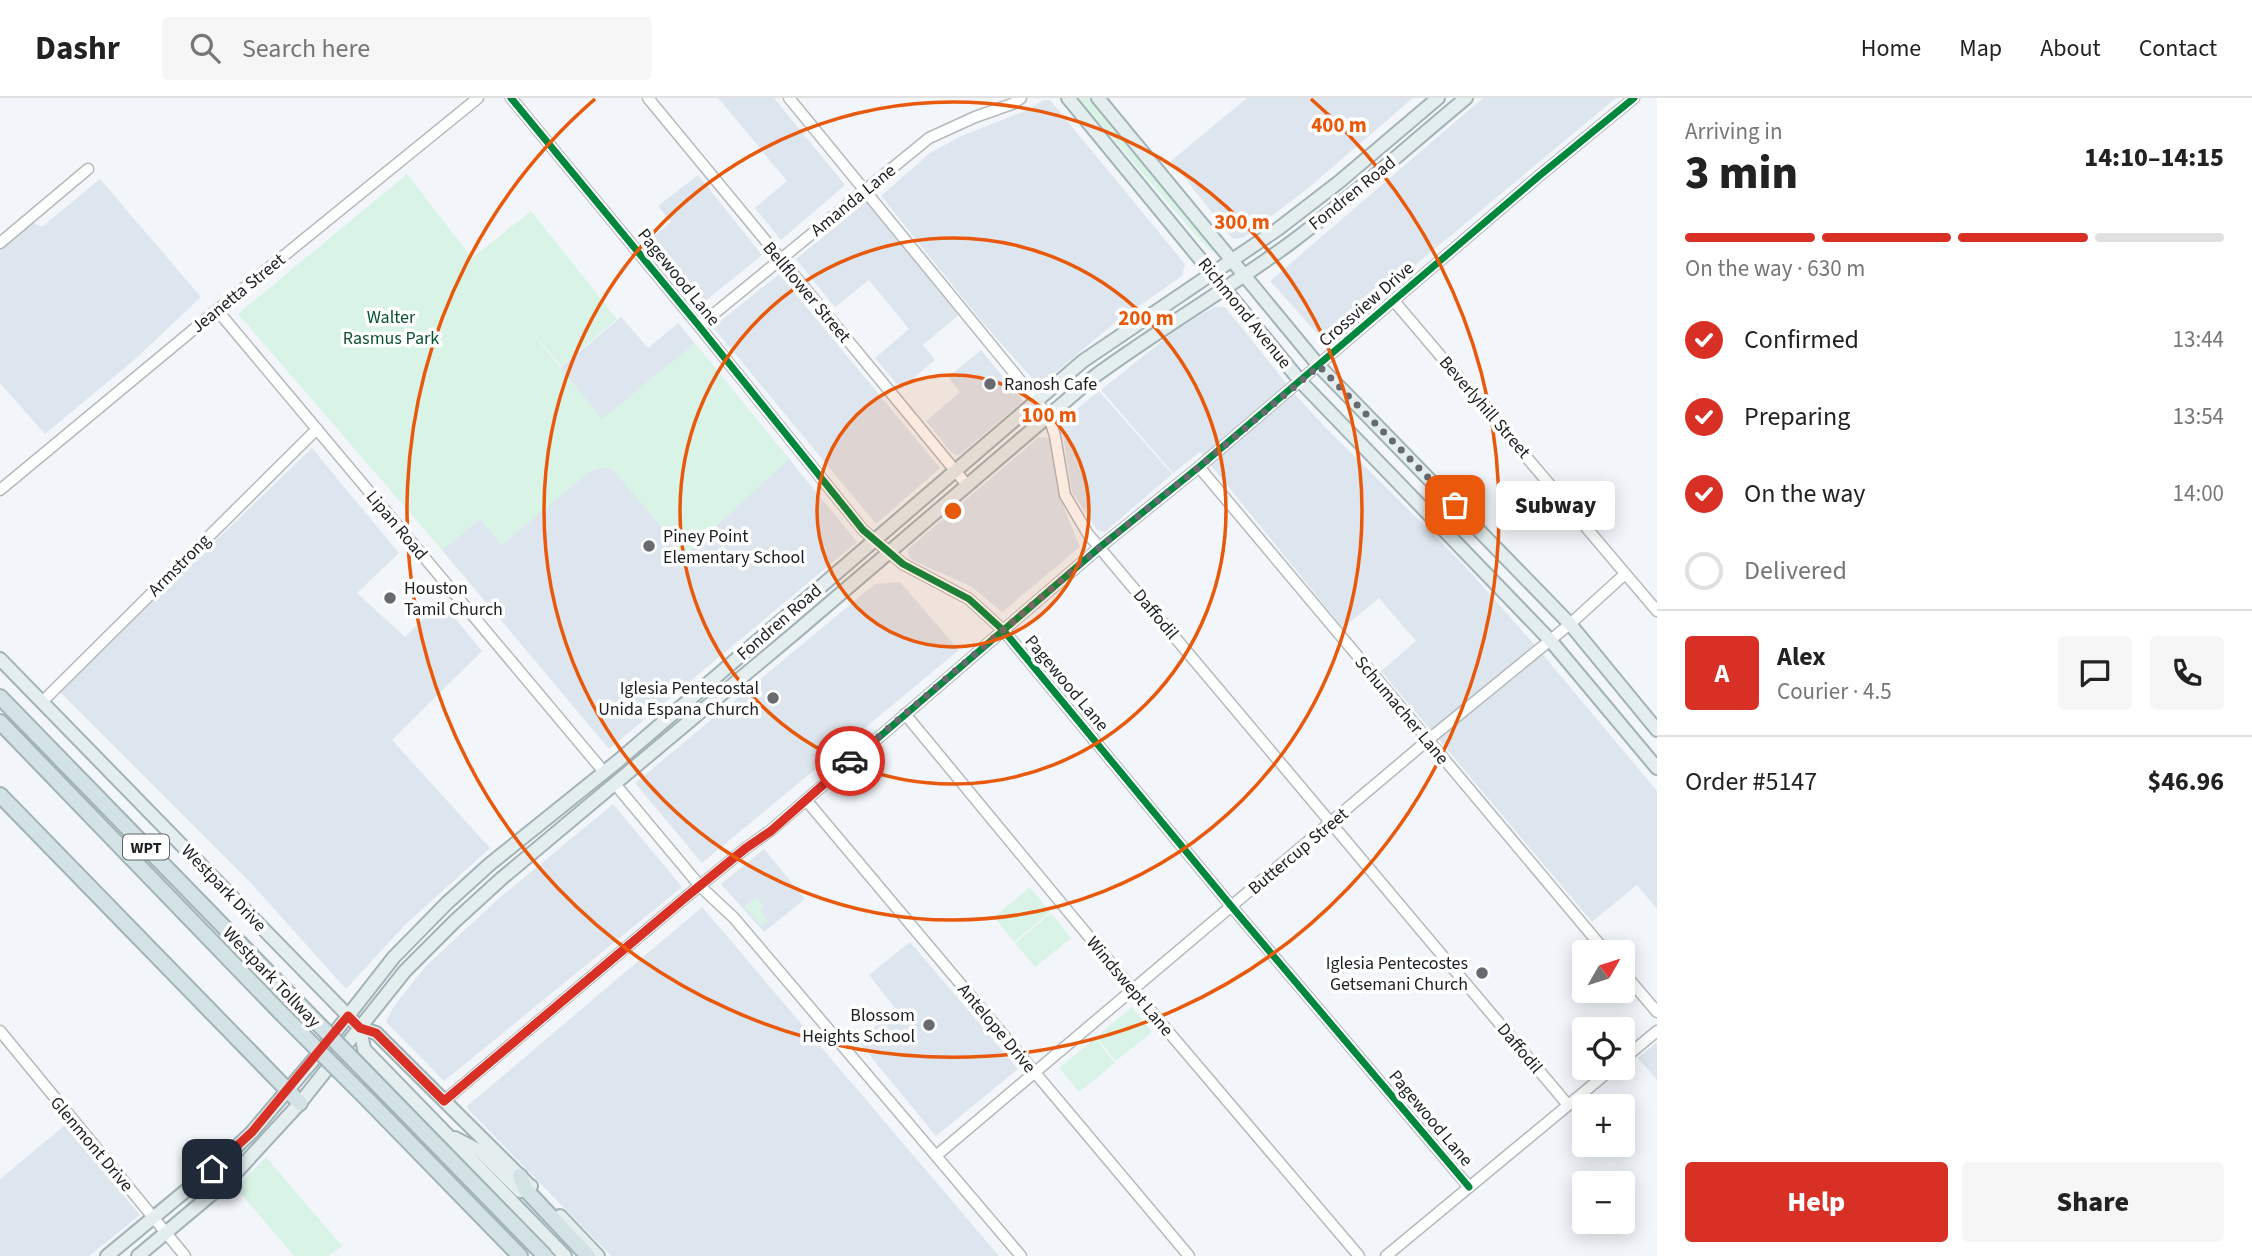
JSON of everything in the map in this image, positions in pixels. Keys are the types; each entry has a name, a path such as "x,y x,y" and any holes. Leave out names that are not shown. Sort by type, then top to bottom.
{"highway":[{"name":"Westpark Tollway","path":"0,697 545,1256"},
{"name":"Westpark Tollway","path":"0,722 520,1256"},
{"path":"0,795 300,1103"},
{"path":"525,1184 588,1256"}],"main road":[{"name":"Richmond Avenue","path":"1068,98 1301,382 1550,640 1657,768"},
{"name":"Richmond Avenue","path":"1098,98 1319,366 1570,624 1657,730"},
{"name":"Fondren Road","path":"107,1256 252,1132 394,957 490,864 663,722 1083,361 1278,229 1354,170 1438,98"},
{"name":"Fondren Road","path":"138,1256 231,1178 300,1103 405,971 501,879 1095,376 1296,238 1366,184 1466,98"},
{"path":"1354,170 1366,184"},
{"path":"1383,467 1400,450"},
{"path":"1466,553 1485,535"},
{"path":"786,617 797,631"},
{"name":"Westpark Drive","path":"0,659 360,1028 376,1033 598,1256"},
{"path":"700,690 710,704"},
{"path":"1626,731 1644,715"},
{"path":"615,784 619,769 663,722"},
{"path":"565,825 581,801 602,783 604,772"},
{"path":"490,864 501,879"},
{"path":"410,940 422,954"},
{"name":"Westpark Drive","path":"360,1028 364,1049 565,1256"},
{"path":"443,1131 480,1151 520,1191 525,1184"}],"street":[{"name":"Jeanetta Street","path":"0,490 478,98"},
{"name":"Pagewood Lane","path":"511,98 856,522 903,564 969,600 1004,631 1232,907 1469,1187"},
{"name":"Bellflower Street","path":"648,98 967,485"},
{"name":"Daffodil","path":"789,98 1049,417 1065,495 1088,534 1568,1105"},
{"name":"Amanda Lane","path":"699,326 929,138 1021,98"},
{"name":"Crossview Drive","path":"444,1101 746,848 771,831 1100,547 1301,382 1539,176 1634,98"},
{"path":"0,243 88,169"},
{"name":"Beverlyhill Street","path":"1394,301 1657,611"},
{"name":"Lipan Road","path":"217,310 604,772"},
{"name":"Armstrong","path":"42,702 317,429"},
{"name":"Schumacher Lane","path":"1199,467 1596,940"},
{"name":"Buttercup Street","path":"937,1156 1428,740 1570,624 1625,574"},
{"name":"Windswept Lane","path":"905,714 1133,990 1359,1256"},
{"path":"615,784 700,886 734,918 1021,1256"},
{"name":"Antelope Drive","path":"806,800 1189,1256"},
{"path":"1635,986 1657,1012"},
{"name":"Glenmont Drive","path":"0,1031 185,1256"},
{"path":"1635,1049 1657,1031"},
{"path":"1386,1256 1598,1080"}],"shaded area":[{"path":"718,98 774,98 845,185 781,240 755,208 787,181"},
{"path":"1247,98 1413,98 1307,189 1243,238 1233,239 1171,161"},
{"path":"1483,98 1616,98 1324,341 1270,281"},
{"path":"1044,100 1050,100 1185,264 1182,276 1116,322 1039,386 982,322 881,196 930,153 961,136 1025,111"},
{"path":"698,175 762,255 698,307 646,243 671,222 658,206"},
{"path":"100,179 201,297 133,361 45,434 0,383 0,250 32,222 42,227"},
{"path":"867,201 960,314 923,345 935,360 901,389 875,358 909,329 869,280 835,307 796,259"},
{"path":"779,274 940,468 876,524 713,327"},
{"path":"1214,307 1225,307 1323,425 1463,564 1657,791 1657,909 1637,885 1592,922 1381,671 1416,641 1379,598 1343,628 1200,452 1173,473 1101,390 1176,330"},
{"name":"Piney Point Elementary School","path":"621,317 648,348 678,323 857,542 609,749 442,550 602,420 560,368"},
{"path":"981,350 1023,401 958,456 951,452 926,421 960,392 948,377"},
{"path":"1099,391 1172,474 1105,532 1097,530 1072,492 1061,422"},
{"path":"1039,437 1049,438 1058,493 1080,547 1002,612 972,587 910,559 907,550"},
{"path":"312,448 399,553 357,593 405,637 441,601 482,651 392,740 490,848 405,925 346,989 250,882 59,691"},
{"path":"900,582 959,650 702,863 635,783 875,584"},
{"path":"613,804 682,887 444,1081 386,1022 394,1006 426,966 497,900"},
{"path":"764,849 805,899 764,932 721,884"},
{"path":"702,907 999,1256 611,1256 466,1107"},
{"name":"Blossom Heights School","path":"910,942 1018,1069 936,1136 858,1041 896,1009 869,975"},
{"path":"1657,1042 1657,1080 1638,1058"},
{"path":"65,1125 140,1215 89,1256 0,1256 0,1179"}],"green space":[{"path":"1078,98 1093,98 1211,244 1213,252 1205,246"},
{"name":"Walter Rasmus Park","path":"407,174 472,258 531,211 617,319 561,366 523,321 602,419 695,343 789,459 685,555 613,470 602,468 589,472 502,545 480,519 442,550 238,314"},
{"path":"1030,887 1050,912 1014,942 994,917"},
{"path":"756,897 764,907 760,911 768,921 761,926 745,907"},
{"path":"1051,913 1071,938 1035,967 1015,943"},
{"path":"1132,1007 1152,1032 1116,1061 1096,1037"},
{"path":"1095,1038 1115,1063 1079,1092 1059,1068"},
{"path":"266,1157 342,1246 329,1256 294,1256 236,1188"}],"cycle path":[{"path":"511,98 863,530 903,564 969,599 1004,631 1232,907 1469,1187"},
{"path":"444,1101 686,897 770,831 1100,547 1199,467 1634,98"}],"way so far":[{"path":"850,761 1100,547 1319,366 1455,505"}],"place":[{"name":"Ranosh Cafe","path":"990,384"},
{"name":"Subway","path":"1455,505"},
{"name":"Piney Point Elementary School","path":"649,546"},
{"name":"Houston Tamil Church","path":"390,598"},
{"name":"Iglesia Pentecostal Unida Espana Church","path":"773,698"},
{"name":"Iglesia Pentecostes Getsemani Church","path":"1482,973"},
{"name":"Blossom Heights School","path":"929,1025"}],"route":[{"path":"212,1169 252,1132 348,1016 360,1028 376,1033 444,1101 686,897 771,831 850,761"}]}
